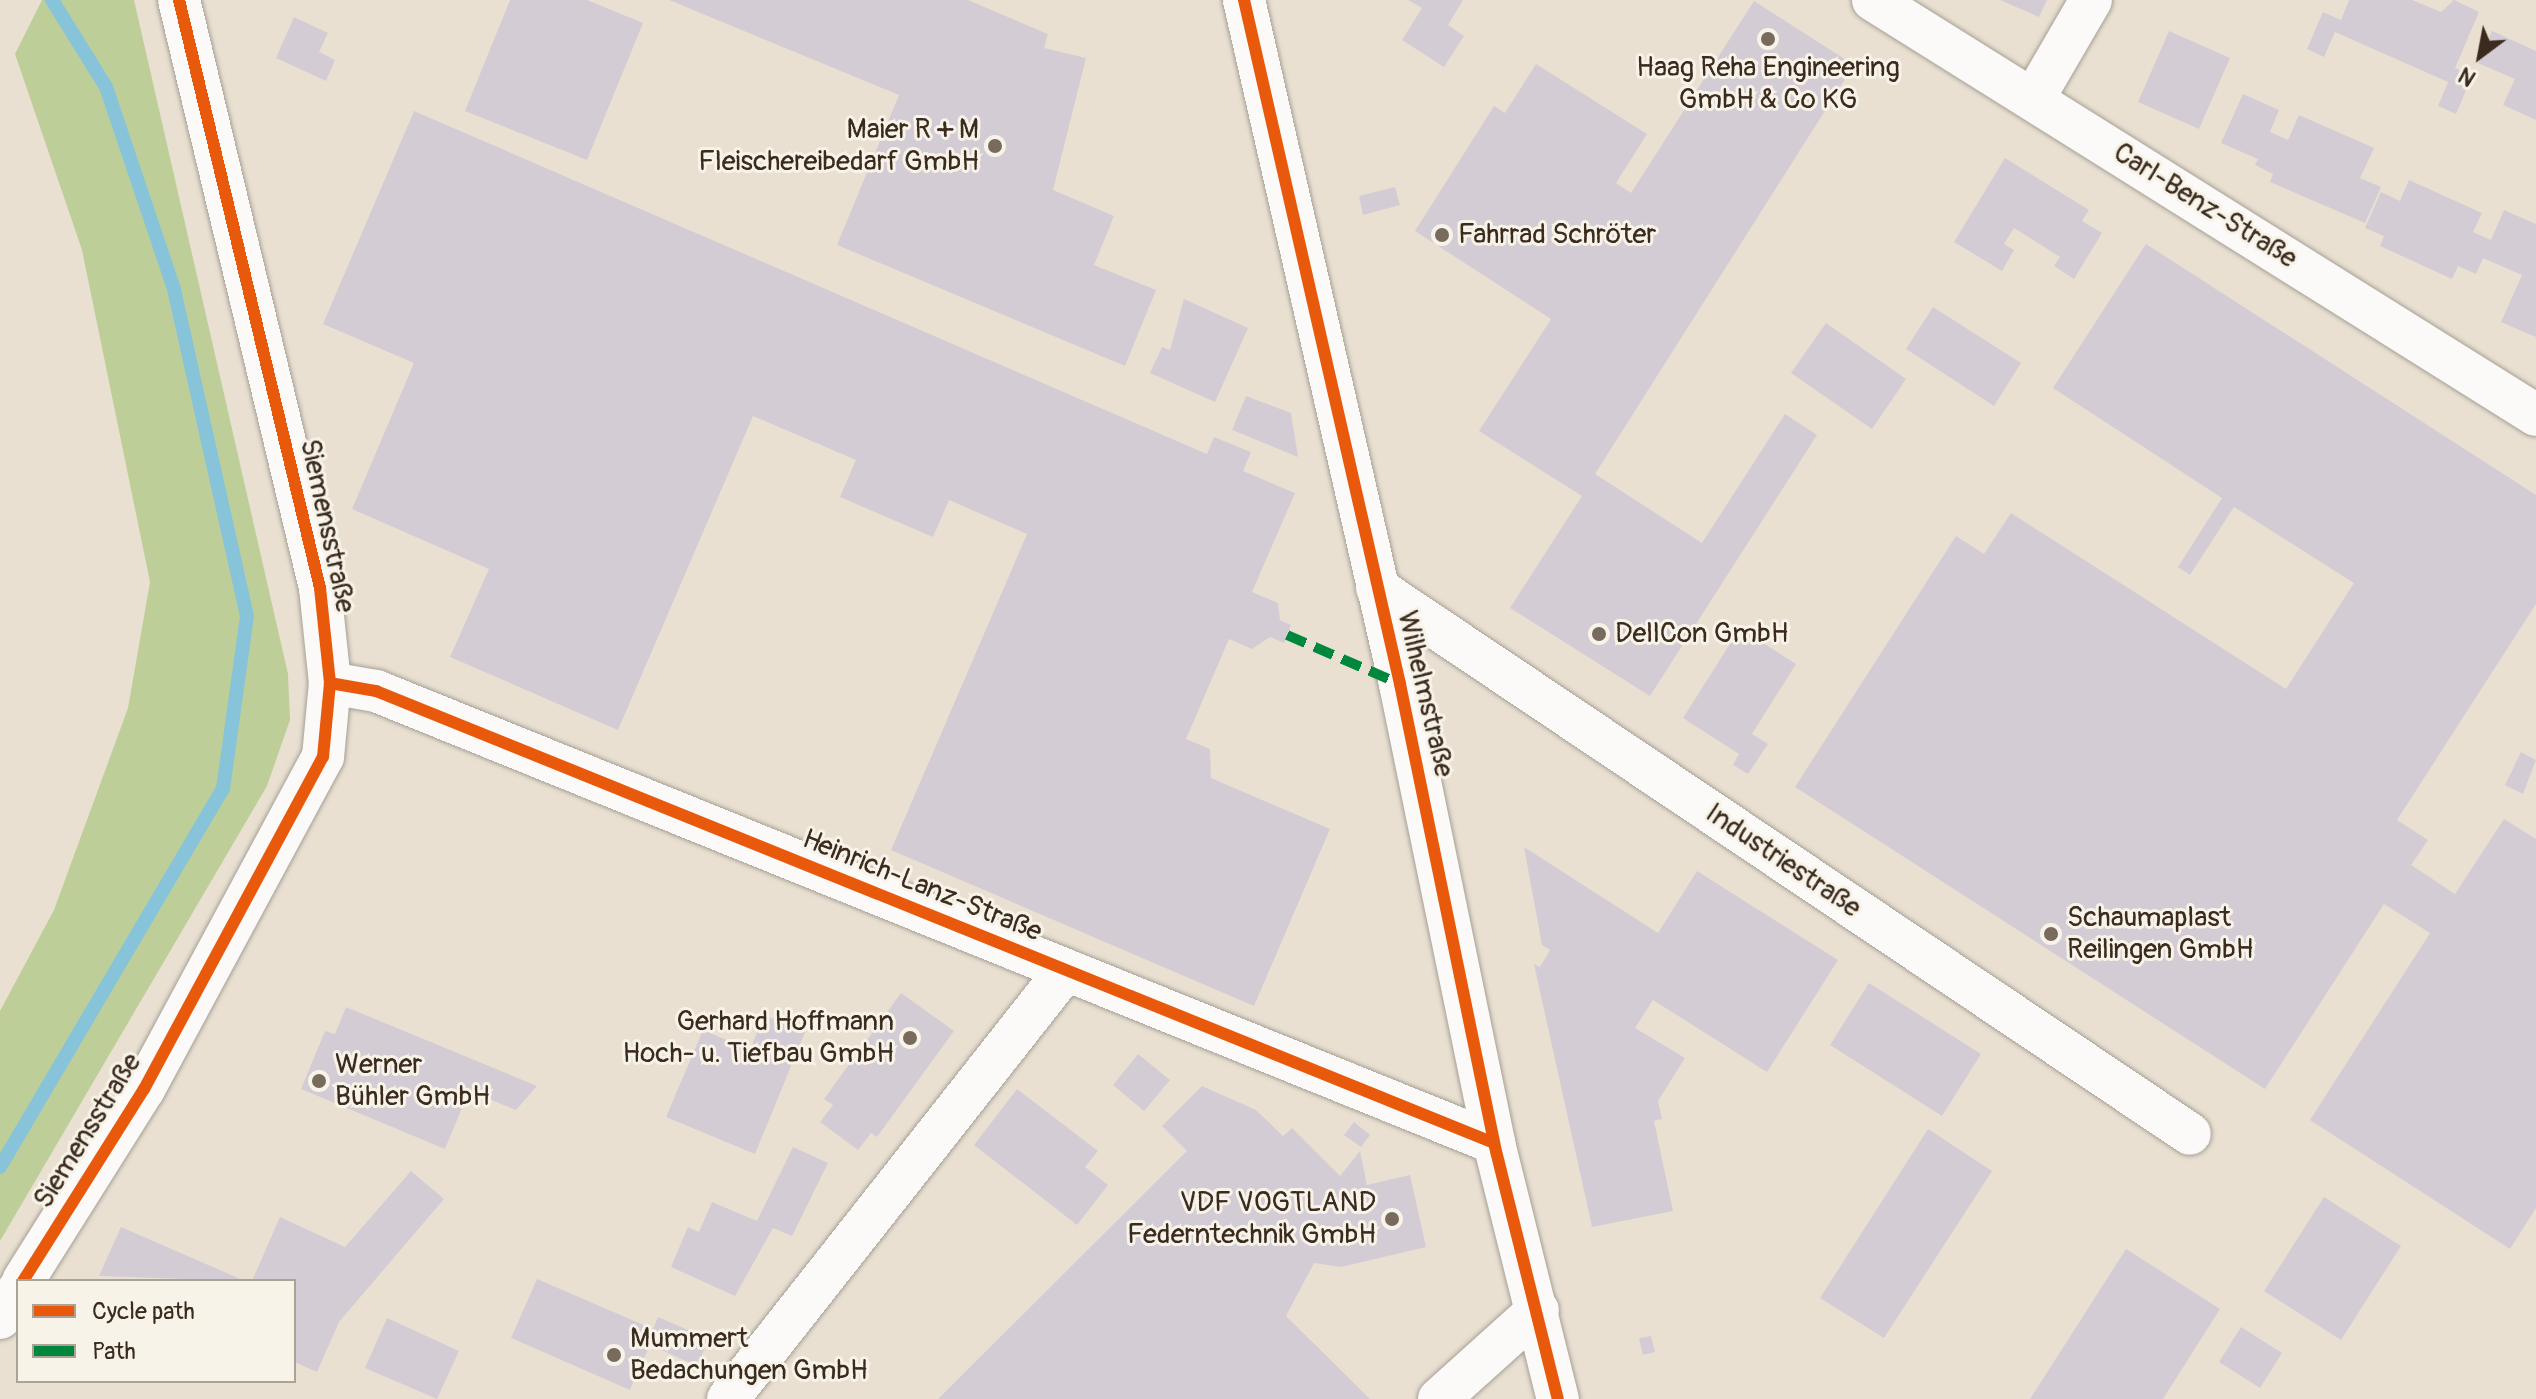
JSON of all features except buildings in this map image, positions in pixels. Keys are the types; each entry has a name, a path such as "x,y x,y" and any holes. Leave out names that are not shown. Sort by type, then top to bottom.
{"street":[{"name":"Siemensstraße","path":"24,1279 144,1089 287,833 323,757 330,683 320,588 179,0"},
{"name":"Wilhelmstraße","path":"1244,0 1377,588 1494,1143 1558,1399"},
{"name":"Carl-Benz-Straße","path":"1873,0 2536,415"},
{"path":"2034,98 2091,0"},
{"name":"Industriestraße","path":"1377,588 2190,1134"},
{"name":"Heinrich-Lanz-Straße","path":"330,683 376,691 1494,1143"},
{"name":"Heinrich-Lanz-Straße","path":"728,1399 1066,970"},
{"path":"0,1318 16,1293"},
{"path":"1439,1399 1538,1310"}],"green space":[{"path":"42,0 134,0 288,674 290,720 267,786 0,1241 0,1011 54,910 128,708 150,582 82,250 15,54"}],"waterway":[{"path":"0,1167 223,789 247,616 174,289 106,87 52,0"}],"marked path":[{"path":"1287,635 1400,684"}],"cycle path":[{"path":"24,1279 144,1089 323,757 330,683 320,588 179,0"},
{"path":"1244,0 1400,684 1494,1143 1558,1399"},
{"path":"330,683 376,691 1494,1143"}],"place":[{"name":"Haag Reha Engineering GmbH & Co KG","path":"1768,39"},
{"name":"Maier R + M Fleischereibedarf GmbH","path":"995,146"},
{"name":"Fahrrad Schröter","path":"1442,235"},
{"name":"DellCon GmbH","path":"1599,634"},
{"name":"Schaumaplast Reilingen GmbH","path":"2051,934"},
{"name":"Gerhard Hoffmann Hoch- u. Tiefbau GmbH","path":"910,1038"},
{"name":"Werner Bühler GmbH","path":"319,1081"},
{"name":"VDF VOGTLAND Federntechnik GmbH","path":"1392,1219"},
{"name":"Mummert Bedachungen GmbH","path":"614,1355"}]}
